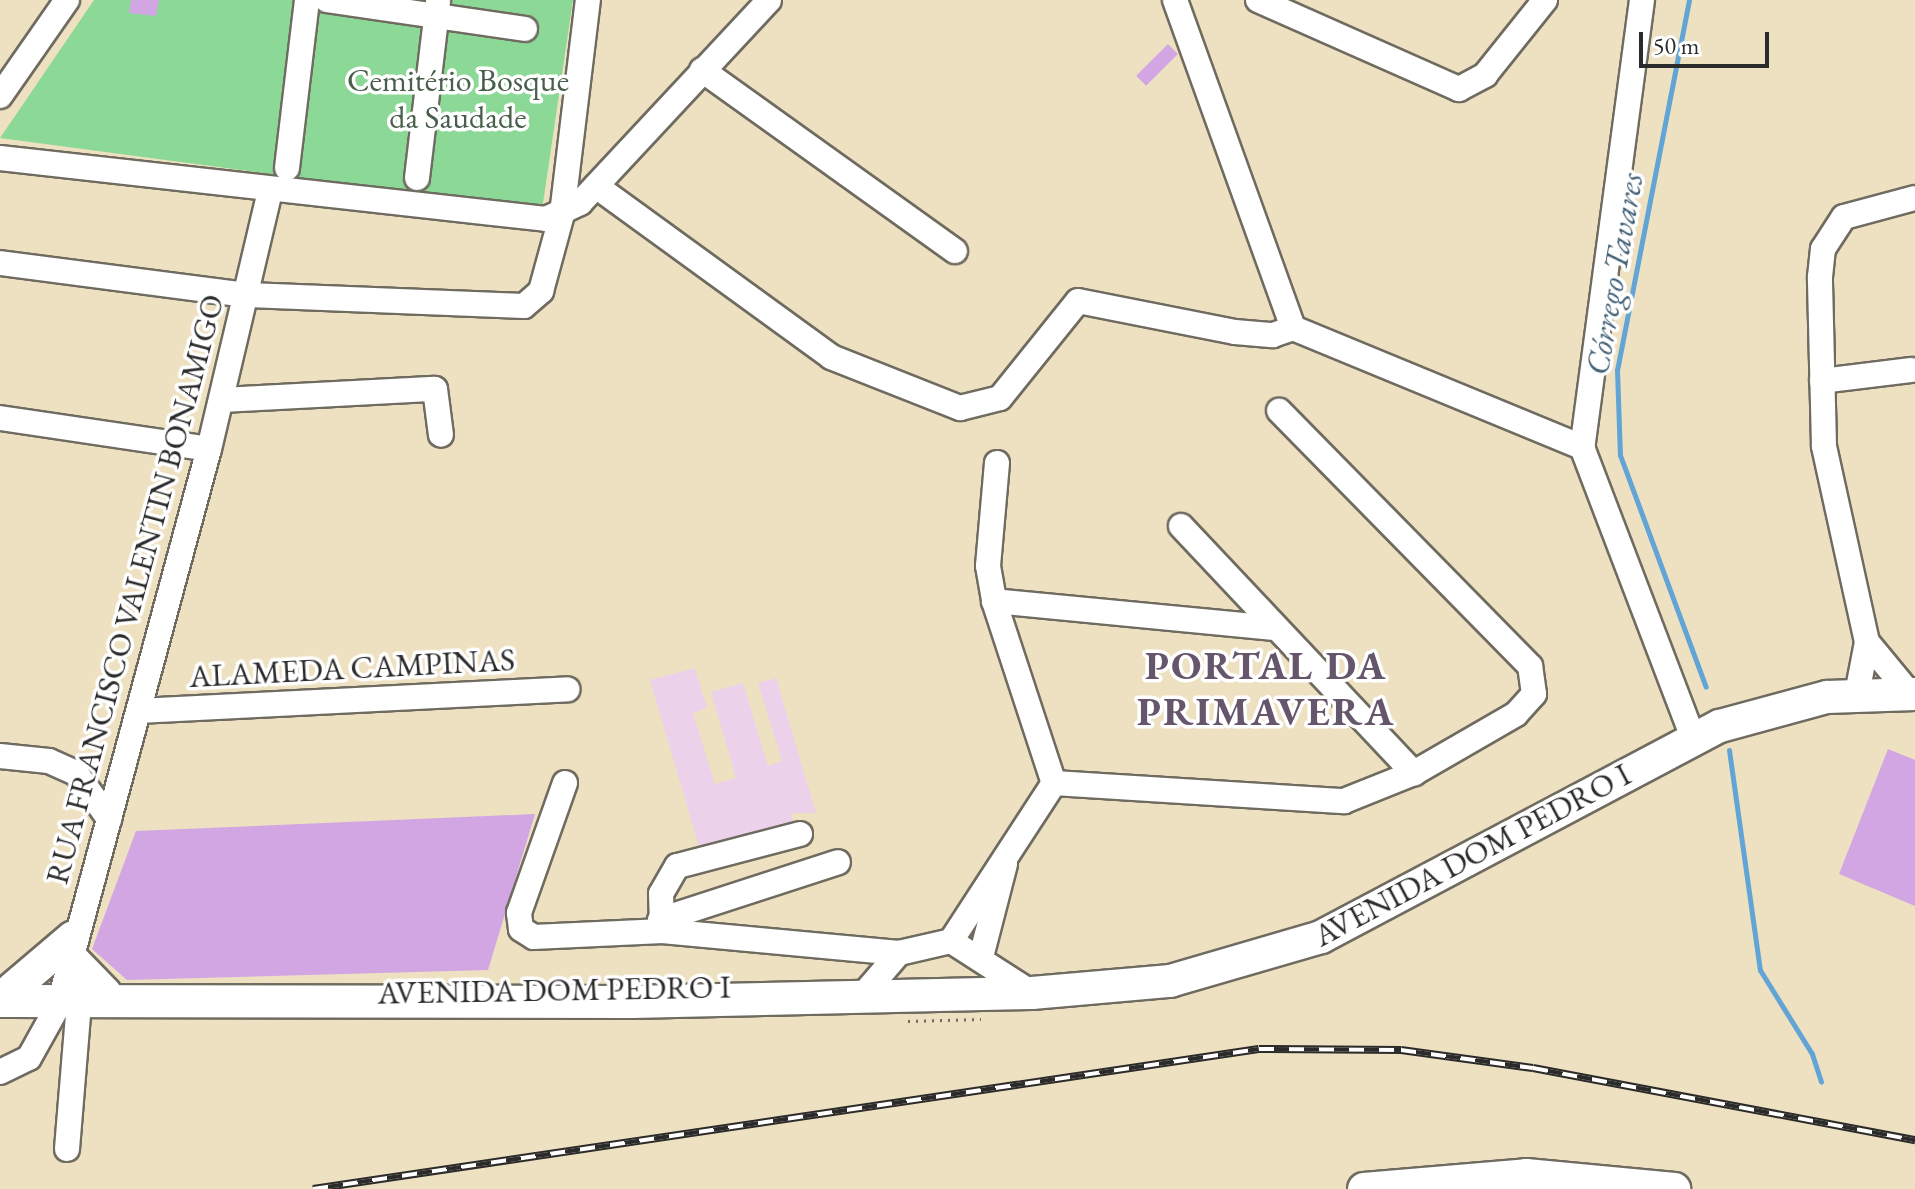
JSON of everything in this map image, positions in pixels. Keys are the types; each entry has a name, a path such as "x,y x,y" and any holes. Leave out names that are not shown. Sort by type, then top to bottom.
{"main road":[{"name":"AVENIDA DOM PEDRO I","path":"4,993 76,998 867,988 1032,993 1106,988 1232,968 1321,937 1693,738 1857,694 1913,694"},
{"path":"4,993 71,946 76,998"},
{"name":"AVENIDA DOM PEDRO I","path":"867,988 990,964 1106,988"},
{"path":"1364,1189 1526,1175 1674,1189"}],"street":[{"path":"0,96 67,0"},
{"path":"287,168 307,0"},
{"path":"327,0 437,8 525,29"},
{"path":"0,263 248,295 498,310 524,306 541,291 562,214 588,0"},
{"path":"0,158 531,220 562,214 596,186 769,0"},
{"path":"1175,0 1293,328"},
{"path":"1258,0 1445,89 1459,89 1485,75 1545,0"},
{"path":"1642,0 1582,447 1693,738"},
{"path":"417,178 437,8"},
{"path":"702,70 955,251"},
{"path":"596,186 831,357 928,399 982,408 1012,385 1078,301 1235,332 1273,335 1293,328 1582,447"},
{"name":"RUA FRANCISCO VALENTIN BONAMIGO","path":"76,998 71,946 140,711 222,400 270,190"},
{"path":"1857,694 1867,642 1824,446 1820,277 1832,231 1870,205 1915,198"},
{"path":"1822,381 1911,370"},
{"path":"222,400 435,389 441,435"},
{"path":"1054,783 1344,801 1414,773 1516,714 1534,694 1530,666 1279,411"},
{"path":"0,418 209,449"},
{"path":"997,463 988,566 994,601 1054,783"},
{"path":"1181,526 1273,628 1414,773"},
{"path":"994,601 1273,628"},
{"path":"1867,642 1913,694"},
{"name":"ALAMEDA CAMPINAS","path":"140,711 567,689"},
{"path":"0,756 49,761 76,773 109,819"},
{"path":"565,783 519,913 521,929 534,937 661,925 899,953 951,941 1032,993"},
{"path":"951,941 1012,838 1054,783"},
{"path":"661,925 661,894 677,866 800,834"},
{"path":"990,964 1012,838"},
{"path":"661,925 838,862"},
{"path":"867,988 899,953"},
{"path":"0,1072 29,1058 76,998"},
{"path":"67,1149 76,998"}],"shaded area":[{"path":"695,668 707,708 693,713 715,784 736,778 711,692 743,683 768,766 782,761 758,683 776,678 816,813 791,813 795,831 702,857 650,680"}],"green space":[{"name":"Cemitério Bosque da Saudade","path":"94,0 573,0 542,210 0,138"}],"building":[{"path":"131,0 159,0 156,16 129,13"},
{"path":"1168,44 1178,54 1146,86 1136,76"},
{"path":"1888,749 1915,760 1915,906 1839,874"},
{"path":"535,814 488,970 127,980 92,949 136,831"}],"waterway":[{"name":"Córrego Tavares","path":"1689,0 1617,370 1620,455 1706,687"},
{"path":"1729,750 1760,970 1812,1054 1821,1082"}],"railway":[{"path":"313,1189 1259,1049 1401,1050 1533,1068 1915,1140"}],"district":[{"name":"PORTAL DA PRIMAVERA","path":"1266,688"}]}
